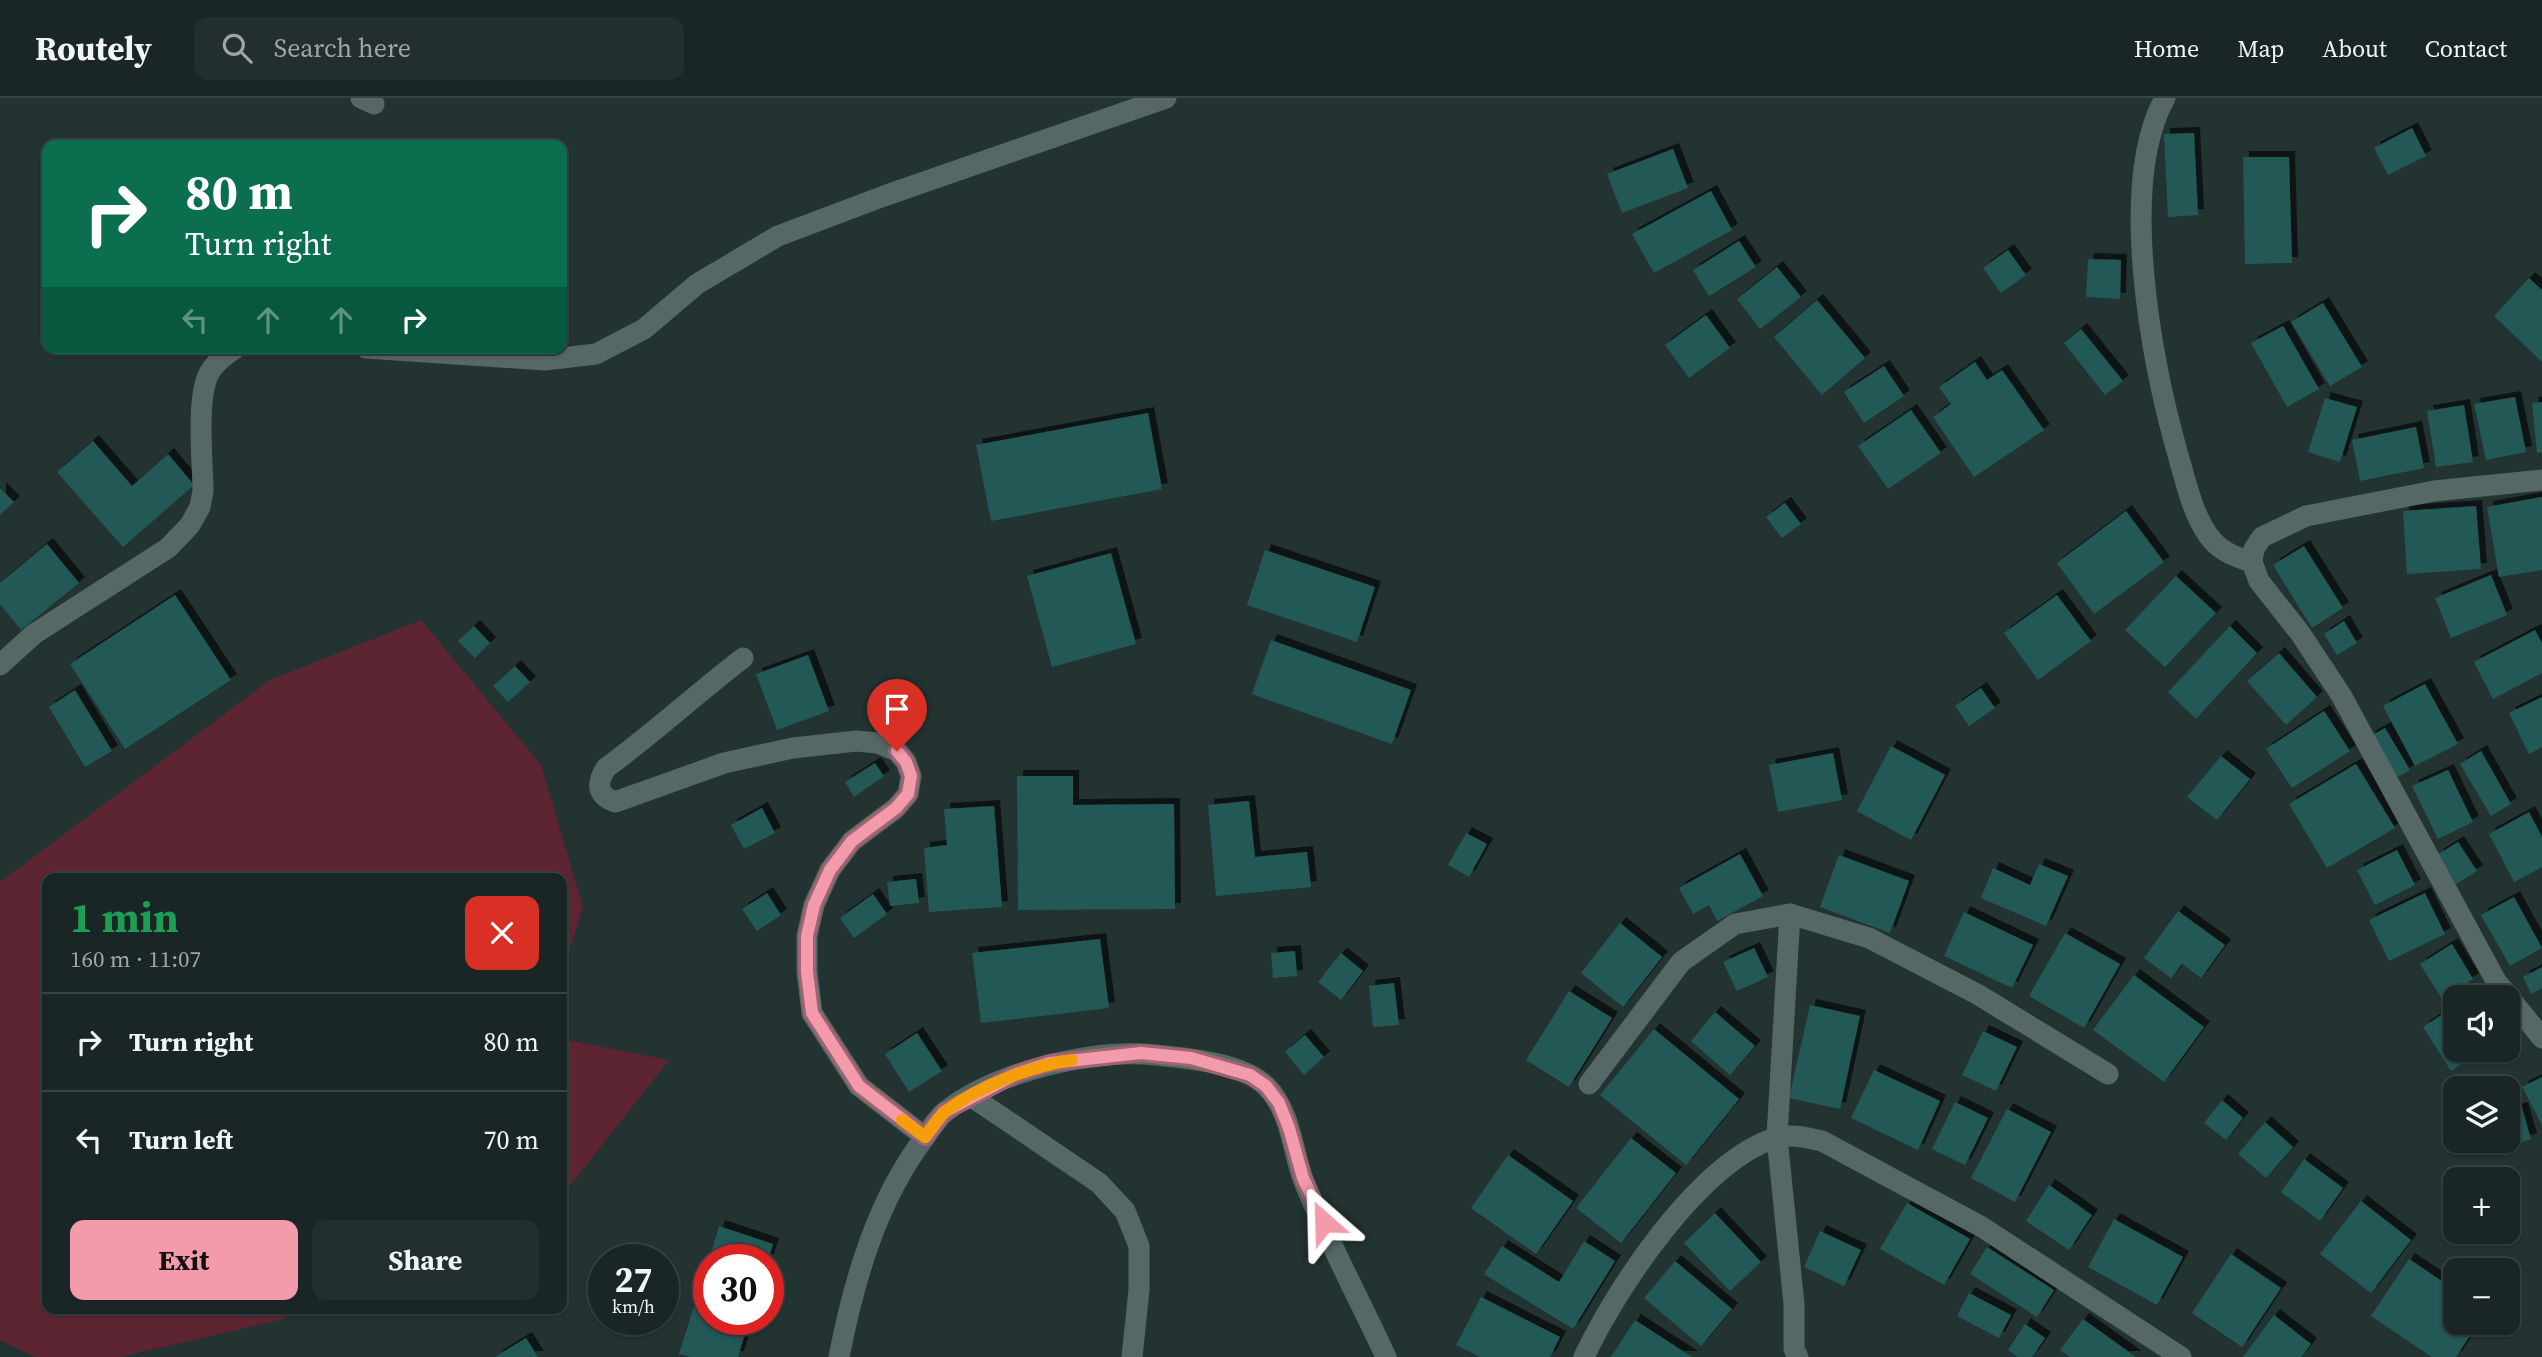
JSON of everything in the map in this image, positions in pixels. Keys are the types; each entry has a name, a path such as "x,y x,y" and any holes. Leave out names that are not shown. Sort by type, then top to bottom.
{"street":[{"path":"456,354 545,360 596,354 644,329 697,284 778,236 884,196 1166,98"},
{"path":"2165,98 2148,141 2141,226 2148,311 2160,389 2193,507 2208,535 2232,556 2252,562"},
{"path":"0,665 34,634 168,548 190,524 200,507 203,491 204,388 210,372 227,354"},
{"path":"2542,480 2434,491 2306,516 2262,537 2254,549 2252,562 2259,581 2300,633 2342,695 2496,981 2542,1038"},
{"path":"743,658 690,699 678,714 606,768 599,779 599,789 604,797 615,802 724,762 827,744 878,743 897,751 906,762 911,776 908,794 896,808 852,841 830,870 814,905 807,936 807,972 812,1013 859,1086 925,1137"},
{"path":"1589,1084 1681,962 1735,924 1790,914 1869,938 1977,993 2108,1074"},
{"path":"1790,914 1777,1137 1794,1304 1794,1349 1798,1357"},
{"path":"839,1357 851,1295 887,1197 905,1164 944,1112 1016,1074 1050,1063 1141,1053 1191,1058 1250,1075 1266,1086 1279,1103 1303,1178 1386,1357"},
{"path":"972,1097 1099,1183 1125,1211 1139,1246 1139,1290 1132,1357"},
{"path":"1584,1357 1596,1331 1670,1225 1718,1170 1777,1137 1802,1136 1822,1141 1982,1227 2181,1357"}],"shaded area":[{"path":"421,620 541,765 583,907 567,959 567,873 42,873 42,1314 295,1314 280,1320 120,1357 35,1357 0,1340 0,882 270,680"},
{"path":"567,1040 669,1060 567,1190"}],"building":[{"path":"2412,128 2426,156 2388,175 2374,148"},
{"path":"2194,133 2198,215 2168,217 2164,134"},
{"path":"1673,149 1688,188 1622,213 1607,174"},
{"path":"2243,157 2289,157 2292,263 2245,264"},
{"path":"1711,191 1732,230 1654,273 1632,234"},
{"path":"1739,241 1756,267 1709,296 1693,270"},
{"path":"2008,250 2026,275 2001,293 1983,268"},
{"path":"2088,259 2121,260 2120,299 2086,297"},
{"path":"1777,267 1801,297 1760,329 1737,299"},
{"path":"2529,278 2542,290 2542,362 2494,316"},
{"path":"1817,300 1865,358 1822,395 1774,337"},
{"path":"2323,303 2362,367 2330,386 2291,322"},
{"path":"1706,315 1730,348 1689,378 1665,345"},
{"path":"2283,326 2319,389 2287,407 2251,343"},
{"path":"2081,329 2123,381 2105,395 2064,343"},
{"path":"1975,362 1987,380 2002,370 2044,430 1974,477 1933,417 1951,404 1939,387"},
{"path":"1884,366 1904,396 1864,423 1844,392"},
{"path":"2515,397 2526,452 2486,460 2474,404"},
{"path":"2325,398 2357,407 2340,462 2308,452"},
{"path":"2542,402 2542,452 2537,453 2532,403"},
{"path":"2464,405 2473,462 2436,467 2427,411"},
{"path":"1911,410 1941,453 1888,489 1858,446"},
{"path":"1148,413 1162,489 991,521 976,445"},
{"path":"2416,427 2424,468 2360,481 2352,440"},
{"path":"93,441 132,486 168,454 194,485 123,547 57,472"},
{"path":"0,488 14,502 0,515"},
{"path":"2542,497 2542,570 2499,577 2487,507"},
{"path":"1785,503 1801,524 1782,538 1766,517"},
{"path":"2476,506 2481,569 2407,574 2403,511"},
{"path":"2126,511 2164,562 2094,614 2057,563"},
{"path":"47,544 79,583 21,630 0,604 0,583"},
{"path":"2304,546 2343,608 2312,628 2273,565"},
{"path":"1265,550 1375,587 1357,642 1247,605"},
{"path":"1111,553 1136,644 1052,667 1027,576"},
{"path":"2491,575 2507,615 2451,638 2435,598"},
{"path":"2176,576 2216,613 2165,667 2125,630"},
{"path":"175,595 231,680 125,749 70,664"},
{"path":"2057,595 2091,641 2038,680 2004,633"},
{"path":"2344,621 2357,643 2337,655 2324,634"},
{"path":"474,626 490,643 475,658 458,641"},
{"path":"2230,626 2257,653 2196,719 2168,692"},
{"path":"2535,630 2542,643 2542,673 2493,699 2474,662"},
{"path":"1271,640 1411,690 1392,744 1252,694"},
{"path":"2279,653 2317,697 2286,725 2247,681"},
{"path":"808,655 829,711 777,730 756,674"},
{"path":"515,666 530,682 508,702 493,686"},
{"path":"2425,684 2458,744 2415,766 2383,706"},
{"path":"1981,688 1995,708 1969,726 1955,706"},
{"path":"75,690 112,751 85,767 49,707"},
{"path":"2542,697 2542,747 2529,754 2509,713"},
{"path":"2324,711 2350,751 2292,788 2266,749"},
{"path":"2385,728 2410,770 2394,779 2369,737"},
{"path":"1891,746 1945,775 1911,840 1857,811"},
{"path":"2481,751 2511,804 2491,816 2460,764"},
{"path":"1833,753 1842,800 1778,812 1769,765"},
{"path":"2221,756 2250,779 2217,820 2187,797"},
{"path":"875,763 884,776 854,797 845,782"},
{"path":"2356,764 2395,828 2327,868 2289,804"},
{"path":"2448,770 2473,822 2438,839 2412,786"},
{"path":"1017,776 1073,776 1073,805 1174,804 1175,909 1018,910"},
{"path":"1249,801 1255,857 1307,852 1311,887 1216,896 1208,805"},
{"path":"994,806 1002,907 929,912 924,848 947,845 944,809"},
{"path":"762,808 775,833 744,849 731,825"},
{"path":"2529,812 2542,837 2542,867 2514,882 2489,834"},
{"path":"1466,833 1487,844 1469,877 1448,865"},
{"path":"2458,842 2477,871 2456,884 2437,855"},
{"path":"2397,850 2415,885 2375,905 2357,870"},
{"path":"1740,854 1763,896 1717,921 1709,905 1693,914 1679,888"},
{"path":"1839,855 1909,881 1890,933 1820,907"},
{"path":"2039,864 2068,876 2046,926 1981,898 1993,868 2030,885"},
{"path":"916,879 919,903 890,906 887,882"},
{"path":"767,893 781,915 757,931 742,909"},
{"path":"2425,893 2445,934 2389,961 2369,920"},
{"path":"873,894 887,914 854,938 840,918"},
{"path":"2514,897 2542,948 2510,966 2481,915"},
{"path":"2178,911 2225,945 2201,978 2182,964 2171,978 2144,958"},
{"path":"1964,912 2033,945 2012,988 1944,956"},
{"path":"1620,923 1662,957 1623,1007 1581,973"},
{"path":"2065,933 2120,964 2084,1028 2029,996"},
{"path":"1100,939 1109,1008 981,1023 972,953"},
{"path":"2452,944 2473,979 2464,985 2443,985 2442,999 2420,964"},
{"path":"1754,948 1768,977 1737,991 1723,962"},
{"path":"1295,951 1297,976 1273,978 1271,953"},
{"path":"1341,953 1363,971 1341,1000 1318,982"},
{"path":"2542,967 2542,988 2531,994 2523,977"},
{"path":"2134,975 2204,1027 2164,1082 2093,1030"},
{"path":"1394,983 1399,1025 1373,1027 1369,986"},
{"path":"1569,991 1612,1018 1569,1087 1526,1060"},
{"path":"1810,1005 1860,1016 1840,1109 1789,1098"},
{"path":"1715,1012 1755,1046 1730,1075 1691,1041"},
{"path":"2443,1014 2443,1058 2423,1027"},
{"path":"1654,1029 1739,1099 1686,1165 1600,1095"},
{"path":"1983,1031 2017,1047 1996,1091 1962,1075"},
{"path":"917,1033 942,1071 909,1092 885,1054"},
{"path":"1305,1035 1324,1057 1304,1075 1285,1052"},
{"path":"2445,1062 2465,1062 2451,1071"},
{"path":"1874,1070 1940,1101 1918,1150 1851,1118"},
{"path":"2542,1077 2542,1125 2522,1087"},
{"path":"2222,1100 2243,1118 2226,1140 2204,1123"},
{"path":"1955,1102 1988,1118 1965,1165 1932,1149"},
{"path":"2007,1109 2051,1132 2015,1202 1971,1178"},
{"path":"2520,1109 2531,1139 2520,1142"},
{"path":"2265,1122 2293,1147 2266,1178 2238,1154"},
{"path":"1631,1138 1676,1173 1621,1243 1576,1208"},
{"path":"1508,1155 1573,1201 1536,1254 1471,1208"},
{"path":"2304,1159 2343,1188 2320,1221 2281,1192"},
{"path":"2049,1185 2092,1215 2069,1250 2026,1221"},
{"path":"2361,1201 2411,1240 2371,1293 2320,1254"},
{"path":"1907,1203 1970,1239 1944,1285 1880,1249"},
{"path":"1715,1213 1761,1262 1730,1291 1684,1243"},
{"path":"2114,1219 2183,1257 2157,1305 2088,1267"},
{"path":"719,1226 773,1244 714,1244"},
{"path":"1820,1231 1861,1250 1844,1286 1804,1267"},
{"path":"1584,1241 1615,1261 1573,1329 1484,1274 1502,1246 1559,1282"},
{"path":"1987,1247 2054,1290 2037,1317 1970,1274"},
{"path":"2231,1254 2281,1288 2242,1347 2192,1313"},
{"path":"2409,1259 2443,1282 2443,1335 2470,1335 2456,1357 2432,1357 2371,1316"},
{"path":"1675,1261 1732,1309 1701,1346 1644,1298"},
{"path":"1969,1293 2011,1315 1999,1338 1957,1316"},
{"path":"1481,1297 1560,1337 1550,1357 1480,1357 1456,1345"},
{"path":"693,1309 693,1335 745,1335 738,1357 690,1357 679,1354"},
{"path":"2274,1315 2311,1344 2301,1357 2243,1357"},
{"path":"2083,1319 2136,1357 2070,1357 2060,1350"},
{"path":"1635,1320 1692,1357 1611,1357"},
{"path":"2025,1324 2045,1338 2032,1357 2018,1357 2008,1350"},
{"path":"526,1338 538,1357 495,1357"}],"slow traffic":[{"path":"902,1120 925,1137 944,1112 972,1097 1016,1074 1050,1063 1072,1060"}],"route":[{"path":"897,751 906,762 911,776 908,794 896,808 852,841 830,870 814,905 807,936 807,972 812,1013 859,1086 925,1137 944,1112 1016,1074 1050,1063 1141,1053 1191,1058 1224,1067 1250,1075 1266,1086 1279,1103 1303,1178 1324,1222"}]}
